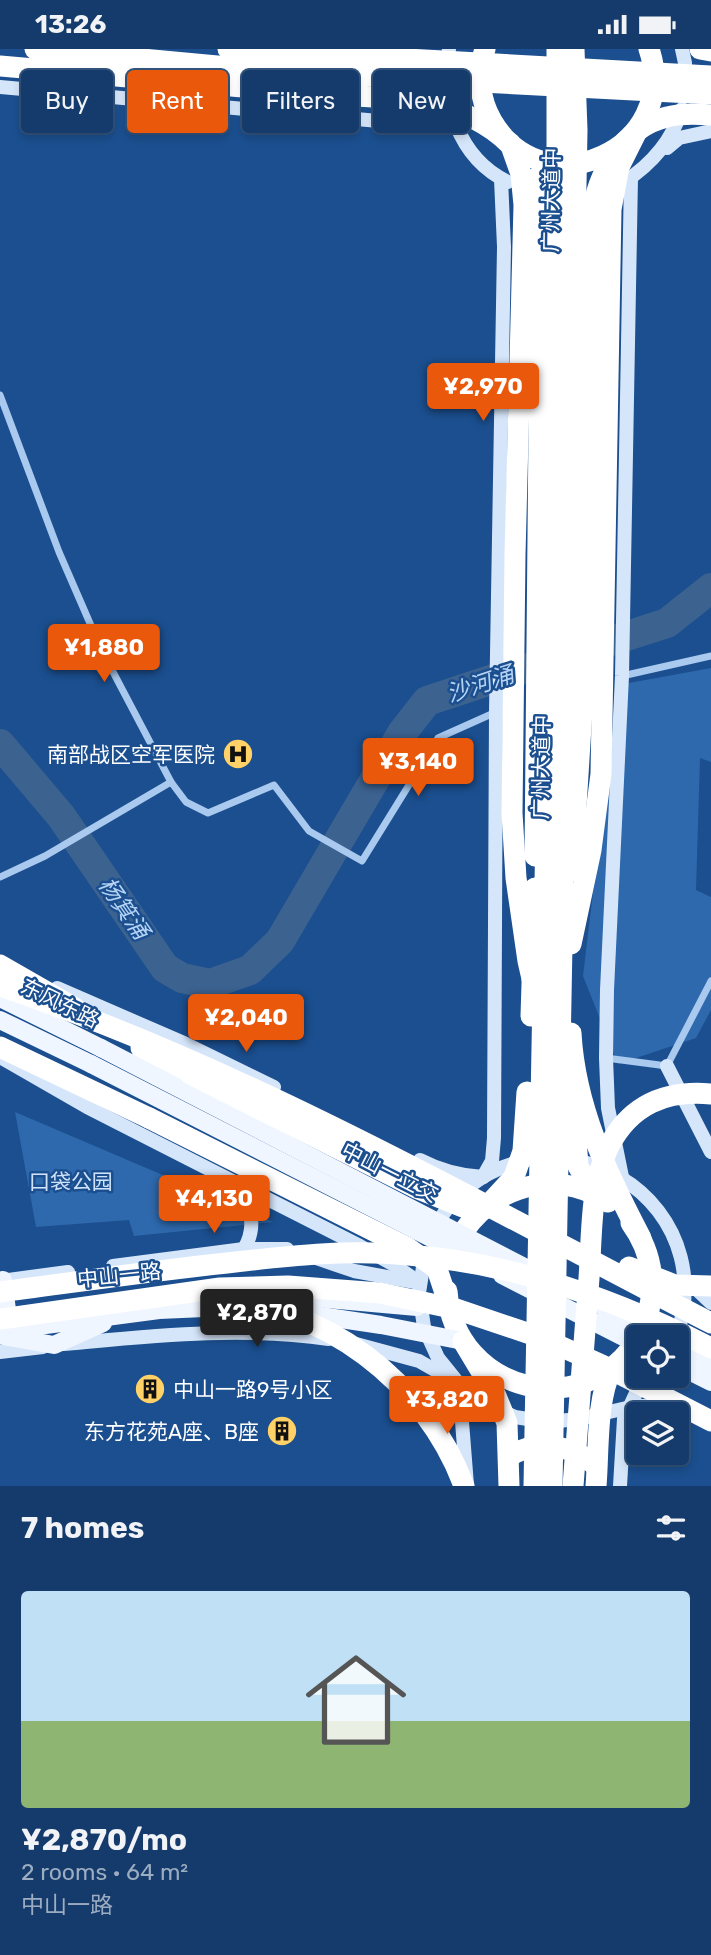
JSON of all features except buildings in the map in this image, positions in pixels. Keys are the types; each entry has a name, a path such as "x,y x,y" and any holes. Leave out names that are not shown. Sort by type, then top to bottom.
{"highway":[{"path":"35,49 260,70 711,94"},
{"path":"228,49 711,76"},
{"path":"261,70 266,49"},
{"path":"448,1302 448,1274 455,1247 469,1222 507,1188 520,1166 537,1021 535,875 539,221 536,186 527,163 490,118 483,100 480,72 485,49"},
{"name":"广州大道中","path":"534,1486 537,1021 558,140 557,49"},
{"name":"广州大道中","path":"552,1486 577,130 574,49"},
{"path":"560,998 591,850 601,774 611,209 619,167 648,112 653,93 655,73 649,49"},
{"path":"701,49 711,51"},
{"path":"0,66 242,88"},
{"path":"359,96 439,104 477,119 535,159 553,164 572,165 609,154 638,129 669,116 711,115"},
{"path":"638,129 606,169 597,186 593,202 584,662 571,888 570,1023 574,1133 578,1166 588,1181 628,1219 641,1238"},
{"path":"510,143 521,174 524,205 515,555 513,825 516,878 537,1021"},
{"path":"0,965 188,1074 439,1199 474,1208 519,1188 551,1184 583,1189 612,1205"},
{"path":"0,986 94,1019 202,1065 398,1160 711,1323"},
{"path":"0,1047 149,1118 408,1248 437,1269 452,1319 503,1409 507,1423 509,1486"},
{"path":"572,1053 583,1107 594,1139 641,1238 652,1270 676,1302 711,1331"},
{"path":"573,1486 595,1202 605,1155 624,1124 649,1104 674,1094 711,1094"},
{"path":"550,1238 675,1285 711,1286"},
{"path":"2,1299 292,1255 406,1254 473,1263 547,1280 623,1307 711,1347"},
{"path":"643,1325 651,1303 652,1270"},
{"path":"128,1308 220,1288 288,1286 348,1290 413,1299 485,1318 542,1338 711,1420"},
{"path":"2,1299 128,1308 224,1301 249,1304 288,1315 336,1337 369,1358 402,1385 435,1429 466,1486"},
{"path":"463,1341 480,1361 500,1376 537,1388 573,1386 594,1379 626,1355"},
{"path":"612,1368 626,1373"},
{"path":"597,1477 602,1403 612,1368"},
{"path":"666,1388 711,1406"},
{"path":"509,1457 518,1450 528,1448 558,1448 582,1454 597,1477"}],"main road":[{"name":"东风东路","path":"0,998 101,1048"},
{"name":"东风东路","path":"0,1020 91,1064"},
{"name":"中山一立交","path":"101,1048 635,1325"},
{"name":"中山一立交","path":"91,1064 626,1338"},
{"name":"中山一路","path":"2,1299 230,1291 284,1303"},
{"path":"284,1303 419,1307 448,1302"},
{"path":"284,1303 463,1341"},
{"name":"中山一路","path":"0,1333 128,1308 249,1307 284,1303"},
{"path":"0,1333 54,1345 128,1308"},
{"path":"689,1353 711,1364"},
{"path":"689,1371 711,1382"}],"street":[{"path":"447,70 449,49"},
{"path":"657,155 671,135 681,112 686,88 682,49"},
{"path":"0,87 373,121"},
{"path":"459,133 475,156 501,179 523,190 572,198 596,194 619,185 679,138 711,131"},
{"path":"622,1177 608,1108 607,990 622,677 631,177"},
{"path":"483,1177 492,1161 494,1138 496,691 504,247 501,179"},
{"path":"0,395 59,552 102,651 171,782 186,802 208,813 274,785 309,831 362,861 438,738 496,712"},
{"path":"622,677 711,656"},
{"path":"0,877 59,848 171,782"},
{"path":"0,965 186,1044 427,1164 464,1176 483,1177"},
{"path":"667,1066 711,981"},
{"path":"0,1057 99,1113 371,1252 421,1283"},
{"path":"607,1058 667,1066"},
{"path":"667,1066 711,1152"},
{"path":"149,1118 178,1104 185,1092 188,1074"},
{"path":"466,1486 459,1384 438,1358 425,1327 419,1293 423,1258 437,1224 458,1196 483,1177 520,1161 555,1157 590,1163 622,1177 647,1196 666,1221 679,1250 683,1271 683,1312 679,1325"},
{"path":"236,1182 251,1209 251,1234 244,1249"},
{"path":"2,1299 244,1249 282,1248 354,1271 421,1283"},
{"path":"683,1271 711,1303"},
{"path":"0,1352 197,1332 242,1331 309,1336 344,1341 404,1356 434,1369 485,1404 515,1416 547,1422 579,1419 626,1408"},
{"path":"598,1414 632,1388"},
{"path":"620,1486 622,1434 626,1417"},
{"path":"689,1422 711,1432"}],"green space":[{"path":"711,668 711,762 700,758 696,890 711,897 711,1010 696,1038 618,1064 583,976 618,685"},
{"name":"口袋公园","path":"15,1112 273,1222 134,1236 129,1220 36,1227"}],"waterway":[{"name":"沙河涌","path":"574,653 667,623 711,588"},
{"name":"杨箕涌","path":"0,744 61,816 165,968 182,978 210,984 250,970 280,941 402,733 427,701 527,668"}],"place":[{"name":"南部战区空军医院","path":"238,754"},
{"name":"中山一路9号小区","path":"150,1389"},
{"name":"东方花苑A座、B座","path":"282,1431"}]}
